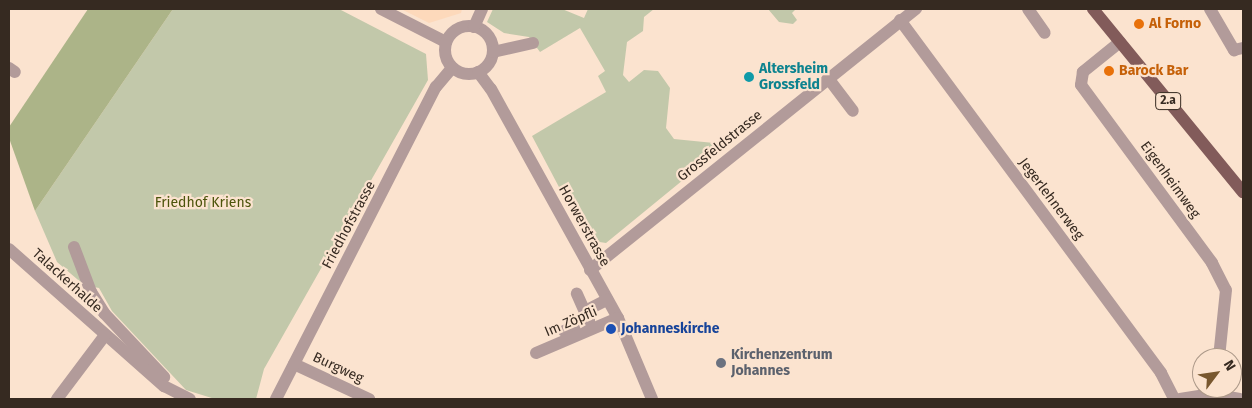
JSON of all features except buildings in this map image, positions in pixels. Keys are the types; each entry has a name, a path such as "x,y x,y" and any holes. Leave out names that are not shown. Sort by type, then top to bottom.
{"main road":[{"name":"2.a","path":"1093,9 1242,190"}],"street":[{"path":"381,9 446,42"},
{"path":"474,27 482,9"},
{"path":"1028,9 1046,33"},
{"path":"1210,9 1234,50 1243,48"},
{"name":"Grossfeldstrasse","path":"590,270 911,10"},
{"name":"Jegerlehnerweg","path":"900,20 1161,373 1174,399"},
{"path":"474,27 488,36 493,52 485,68 469,74 452,68 445,51 446,42 456,30 474,27"},
{"name":"Eigenheimweg","path":"1120,42 1083,72 1081,85 1212,263 1226,290 1220,348"},
{"path":"493,52 533,43"},
{"name":"Friedhofstrasse","path":"276,399 436,88 452,68"},
{"name":"Horwerstrasse","path":"478,72 491,89 618,318 650,399"},
{"path":"828,78 853,111"},
{"path":"74,248 91,292 104,313 187,398"},
{"name":"Talackerhalde","path":"9,249 164,386 187,398"},
{"path":"564,331 589,321 577,294"},
{"path":"584,311 607,300"},
{"name":"Im Zöpfli","path":"536,354 618,318"},
{"path":"57,399 105,335"},
{"name":"Burgweg","path":"294,364 369,399"}],"shaded area":[{"path":"401,9 462,9 461,13 429,23"}],"green space":[{"path":"88,9 173,9 35,211 9,138 9,127"},
{"name":"Friedhof Kriens","path":"173,9 339,9 426,54 428,80 264,369 256,399 215,399 186,390 112,311 99,288 84,285 57,262 35,211"},
{"path":"493,9 562,9 584,18 588,9 654,9 644,17 643,31 627,42 623,75 629,82 644,70 658,71 670,88 666,128 674,139 714,143 716,153 606,243 587,240 532,136 606,92 598,76 605,71 580,28 540,52 529,37 504,33 487,22"},
{"path":"768,9 796,9 792,13 797,20 793,24 779,22"}],"place":[{"name":"Al Forno","path":"1139,24"},
{"name":"Barock Bar","path":"1109,71"},
{"name":"Altersheim Grossfeld","path":"749,77"},
{"name":"Johanneskirche","path":"611,329"},
{"name":"Kirchenzentrum Johannes","path":"721,363"}]}
